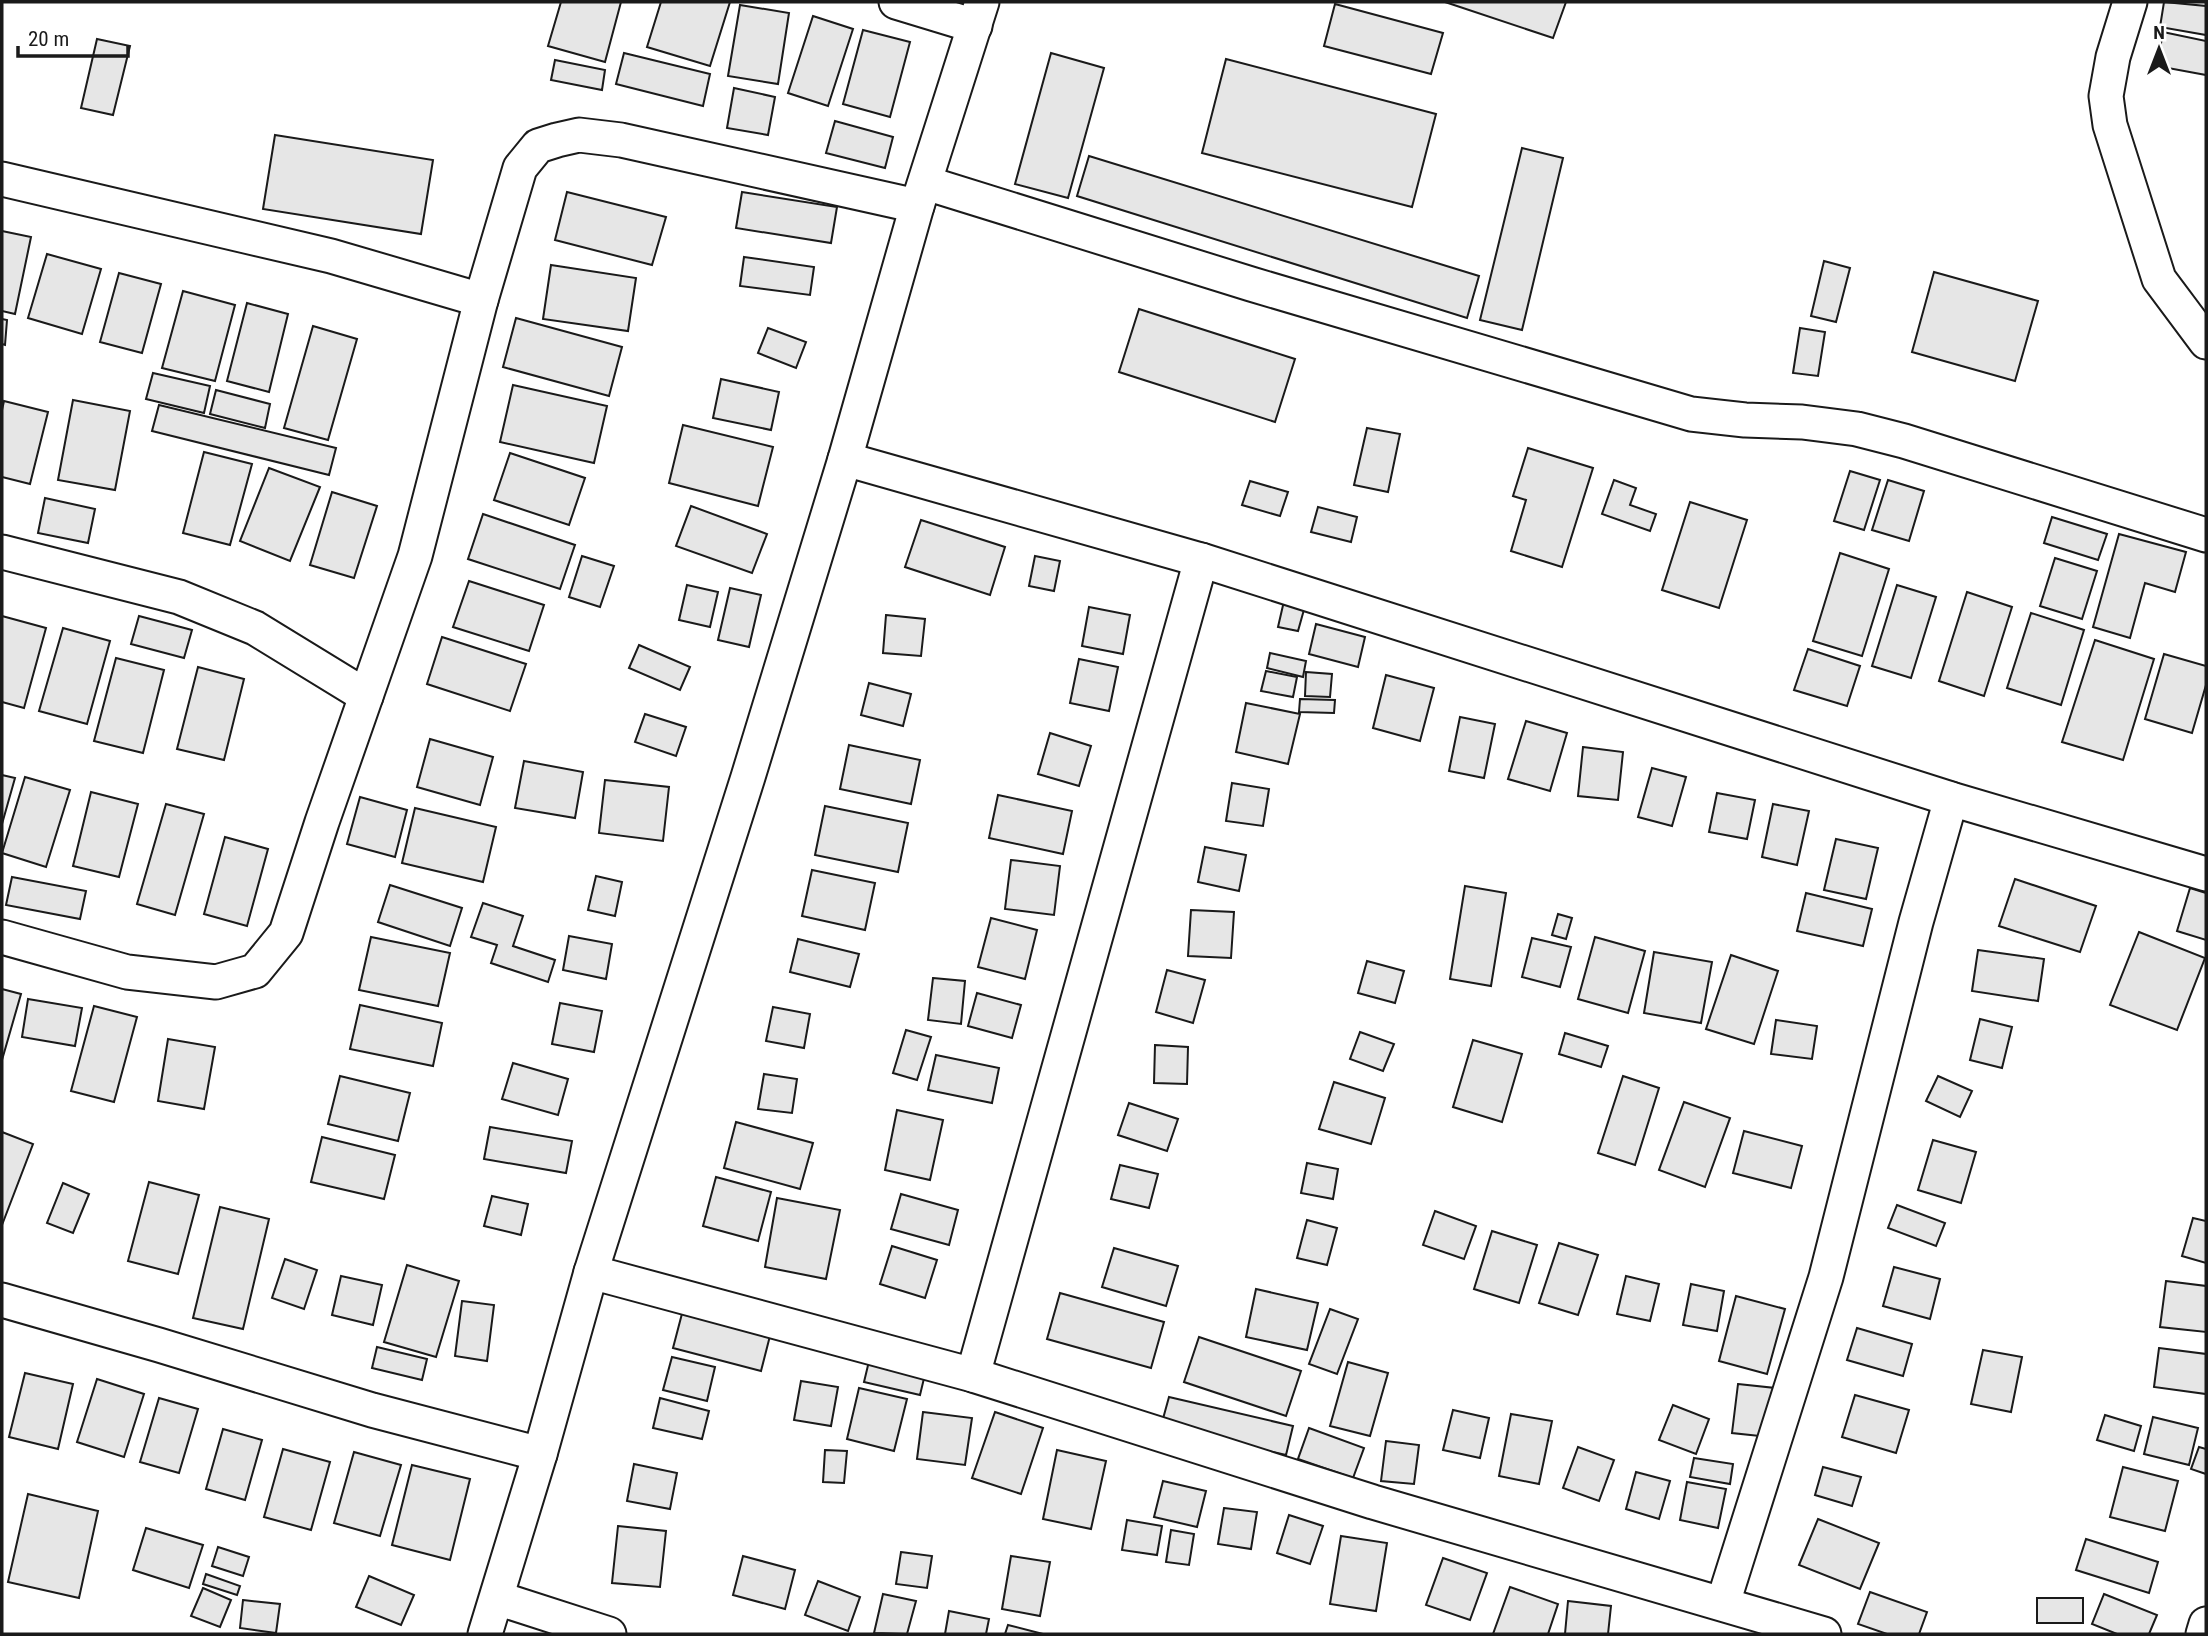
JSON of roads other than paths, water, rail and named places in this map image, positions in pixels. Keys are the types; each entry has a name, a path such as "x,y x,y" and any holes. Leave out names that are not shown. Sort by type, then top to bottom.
{"street":[{"path":"485,1634 540,1454 591,1272 845,459 921,194 978,14 896,2"},
{"path":"2130,2 2113,57 2106,96 2110,125 2159,279 2192,311 2206,342"},
{"path":"2,937 127,972 216,982 255,971 286,933 415,556 481,300 520,168 538,146 579,135 621,140 921,194 1251,284 1692,414 1857,429 1905,441 2206,535"},
{"path":"2,179 331,256 481,300"},
{"path":"845,459 1201,560 1951,799 2206,874"},
{"path":"2,552 179,597 255,628 366,695"},
{"path":"973,1375 1201,560"},
{"path":"1723,1603 1826,1277 1916,922 1951,799"},
{"path":"591,1272 973,1375 1373,1502 1824,1634"},
{"path":"2,1300 372,1410 540,1454"},
{"path":"497,1598 609,1634"},
{"path":"2203,1634 2206,1624"}]}
